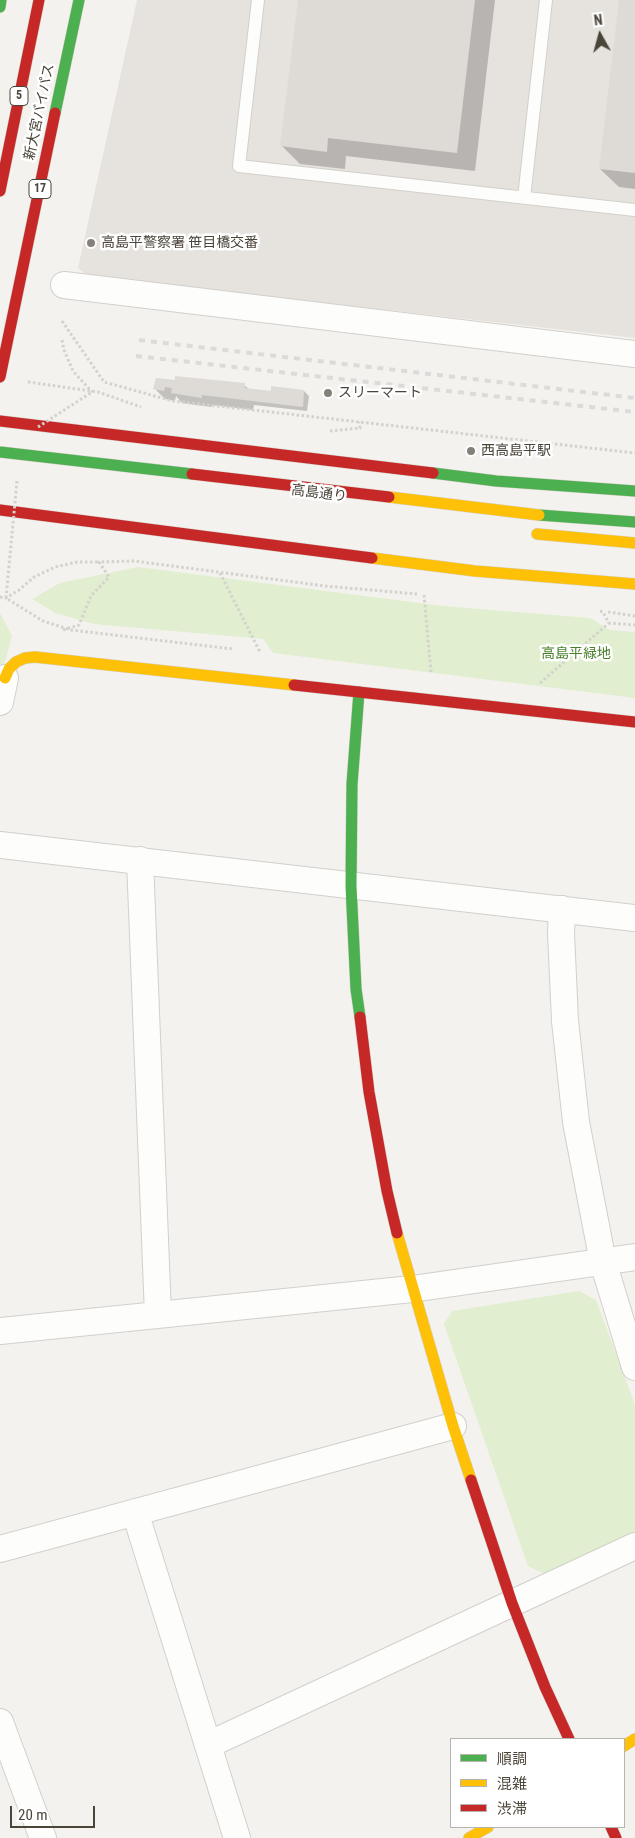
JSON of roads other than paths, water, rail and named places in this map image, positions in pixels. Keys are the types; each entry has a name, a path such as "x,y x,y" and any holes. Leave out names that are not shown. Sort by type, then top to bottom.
{"main road":[{"path":"0,7 1,0"},
{"name":"5","path":"0,191 39,0"},
{"name":"新大宮バイパス","path":"0,377 79,0"},
{"path":"0,421 496,481 635,491"},
{"name":"高島通り","path":"0,452 538,515 635,522"},
{"path":"0,510 475,571 635,584"},
{"path":"532,534 635,543"},
{"path":"2,690 9,669 16,662 35,656 635,722"},
{"path":"359,692 352,784 351,886 356,989 368,1092 387,1190 412,1289 452,1426 512,1603 545,1687 569,1738"},
{"path":"469,1838 486,1828"}],"street":[{"path":"64,285 635,354"},
{"path":"0,845 635,918"},
{"path":"140,860 158,1315"},
{"path":"562,909 561,933 565,1022 576,1122 604,1262 635,1368"},
{"path":"0,1331 412,1289 635,1257"},
{"path":"0,1549 452,1426"},
{"path":"134,1512 237,1838"},
{"path":"208,1745 635,1546"},
{"path":"0,1722 43,1838"}],"lane":[{"path":"258,0 239,166 635,210"},
{"path":"524,198 546,0"}],"railway":[{"path":"139,340 635,398"},
{"path":"136,356 635,412"}],"place":[{"name":"高島平警察署 笹目橋交番","path":"91,243"},
{"name":"スリーマート","path":"328,393"},
{"name":"西高島平駅","path":"471,451"}],"park label":[{"name":"高島平緑地","path":"576,654"}]}
